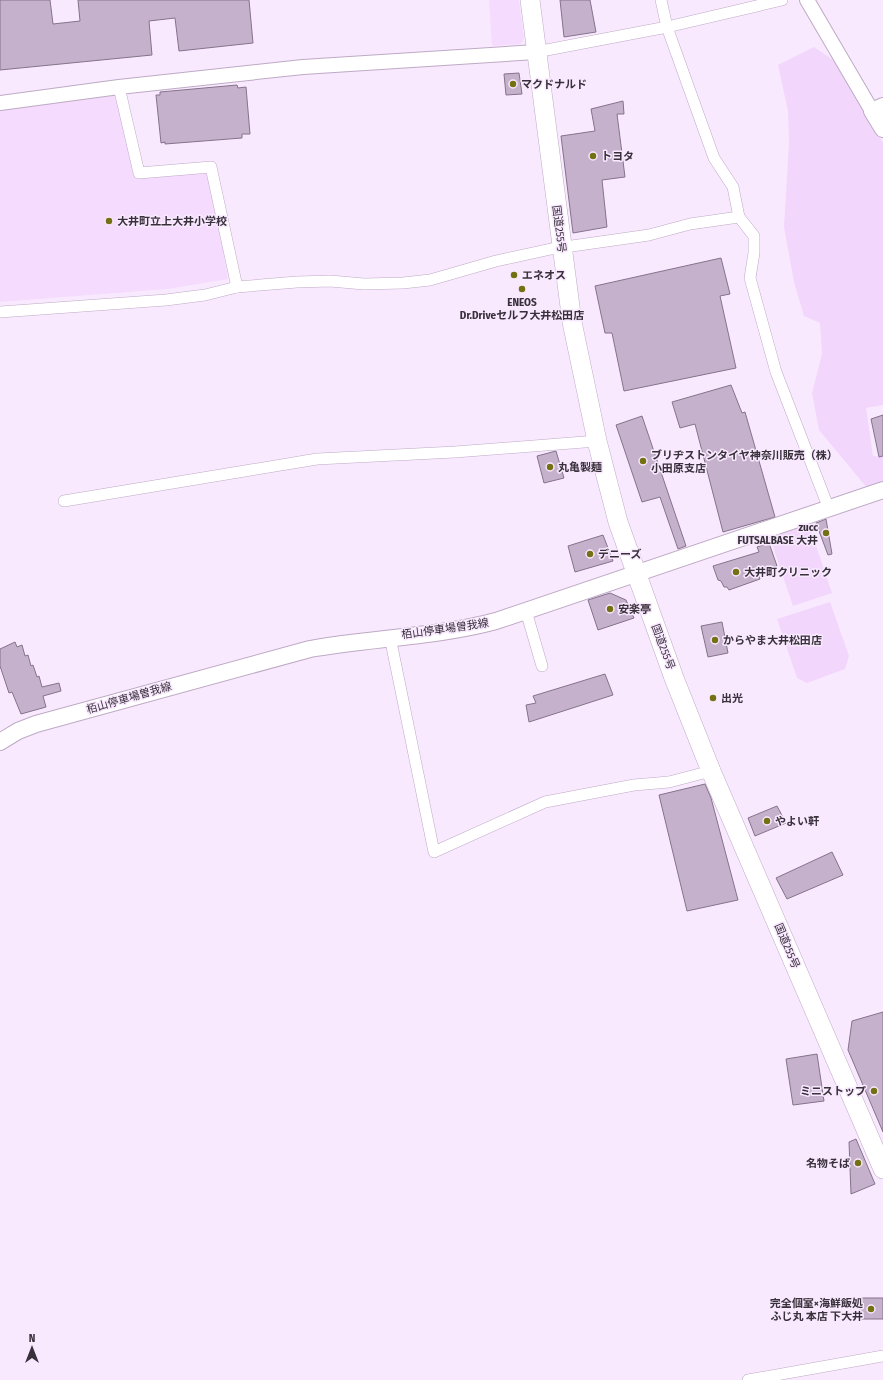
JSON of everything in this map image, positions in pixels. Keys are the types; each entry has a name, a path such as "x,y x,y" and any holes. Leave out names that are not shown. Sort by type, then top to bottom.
{"highway":[{"name":"国道255号","path":"530,0 572,322 597,442 618,522 635,573 711,771 883,1169"}],"main road":[{"path":"877,108 883,129"},
{"name":"栢山停車場曽我線","path":"1,740 36,724 295,653 344,643 477,626 526,611 635,573 674,562 883,490"}],"street":[{"path":"661,0 667,27 714,158 733,187 739,217 754,236 754,253 750,278 776,372 828,509"},
{"path":"0,103 120,87 303,68 536,52 667,27 782,0"},
{"path":"807,0 877,108"},
{"path":"120,87 139,173 211,167 237,287"},
{"path":"0,312 166,300 205,295 237,287 297,282 330,281 364,284 403,283 430,280 496,261 562,247 649,235 690,224 739,217"},
{"path":"64,501 317,459 455,452 597,442"},
{"path":"526,611 542,666"},
{"path":"390,637 434,852 545,802 634,785 669,782 711,771"},
{"path":"748,1380 883,1356"}],"shaded area":[{"path":"489,0 519,0 524,39 520,44 492,46"},
{"path":"814,47 836,62 883,143 883,405 866,408 873,456 883,457 883,483 868,489 819,430 812,393 822,354 820,323 804,316 794,282 784,227 789,142 788,111 778,65"},
{"name":"大井町立上大井小学校","path":"119,93 137,175 208,170 228,279 167,289 0,302 0,108"},
{"path":"808,522 832,593 793,606 769,535"},
{"path":"830,602 849,656 845,669 807,683 797,678 777,619"}],"building":[{"path":"0,0 50,0 53,24 80,21 78,0 249,0 253,43 179,51 175,18 149,21 152,55 0,70"},
{"path":"560,0 590,0 596,32 564,37"},
{"name":"マクドナルド","path":"519,73 522,94 506,95 504,74"},
{"path":"237,85 238,88 246,87 250,134 242,134 242,138 165,144 165,142 161,143 156,95 160,95 160,92"},
{"name":"トヨタ","path":"623,101 624,114 617,114 625,177 602,180 607,227 573,233 561,136 595,131 591,109"},
{"path":"721,258 730,294 720,296 736,368 624,391 612,333 605,333 595,286"},
{"path":"731,385 742,413 745,412 775,517 723,532 695,424 680,428 672,402"},
{"path":"883,415 883,456 879,457 871,419"},
{"name":"ブリヂストンタイヤ神奈川販売（株） 小田原支店","path":"642,416 686,546 678,549 660,497 642,502 616,425"},
{"name":"丸亀製麺","path":"556,451 564,478 544,483 537,456"},
{"path":"826,519 832,554 828,555 816,523"},
{"name":"デニーズ","path":"603,535 613,561 575,572 568,546"},
{"name":"大井町クリニック","path":"769,543 777,566 758,573 760,579 729,590 727,587 724,587 721,581 718,580 713,566 759,552 757,547"},
{"name":"安楽亭","path":"610,593 626,600 634,618 598,630 588,600"},
{"name":"からやま大井松田店","path":"722,622 728,653 708,657 701,626"},
{"path":"15,642 17,647 22,645 25,656 28,655 31,666 33,665 37,677 39,676 42,687 59,683 61,691 43,696 46,707 21,714 12,692 9,693 0,666 0,649"},
{"path":"605,674 613,695 529,722 526,705 536,703 533,696"},
{"path":"705,784 711,798 738,900 687,911 659,795"},
{"name":"やよい軒","path":"777,806 786,823 755,836 748,818"},
{"path":"832,852 843,875 787,899 776,878"},
{"name":"ミニストップ","path":"883,1012 883,1132 848,1050 852,1021"},
{"path":"817,1054 824,1101 793,1105 786,1059"},
{"name":"名物そば","path":"856,1139 875,1184 851,1194 849,1142"},
{"name":"完全個室×海鮮飯処 ふじ丸 本店 下大井","path":"860,1298 883,1298 883,1319 860,1319"}],"place":[{"name":"マクドナルド","path":"513,84"},
{"name":"トヨタ","path":"593,156"},
{"name":"大井町立上大井小学校","path":"109,221"},
{"name":"エネオス","path":"514,275"},
{"name":"ENEOS Dr.Driveセルフ大井松田店","path":"522,289"},
{"name":"ブリヂストンタイヤ神奈川販売（株） 小田原支店","path":"643,461"},
{"name":"丸亀製麺","path":"550,467"},
{"name":"zucc FUTSALBASE 大井","path":"826,533"},
{"name":"デニーズ","path":"590,554"},
{"name":"大井町クリニック","path":"736,572"},
{"name":"安楽亭","path":"610,609"},
{"name":"からやま大井松田店","path":"715,640"},
{"name":"出光","path":"713,698"},
{"name":"やよい軒","path":"767,821"},
{"name":"ミニストップ","path":"874,1091"},
{"name":"名物そば","path":"858,1163"},
{"name":"完全個室×海鮮飯処 ふじ丸 本店 下大井","path":"871,1309"}]}
